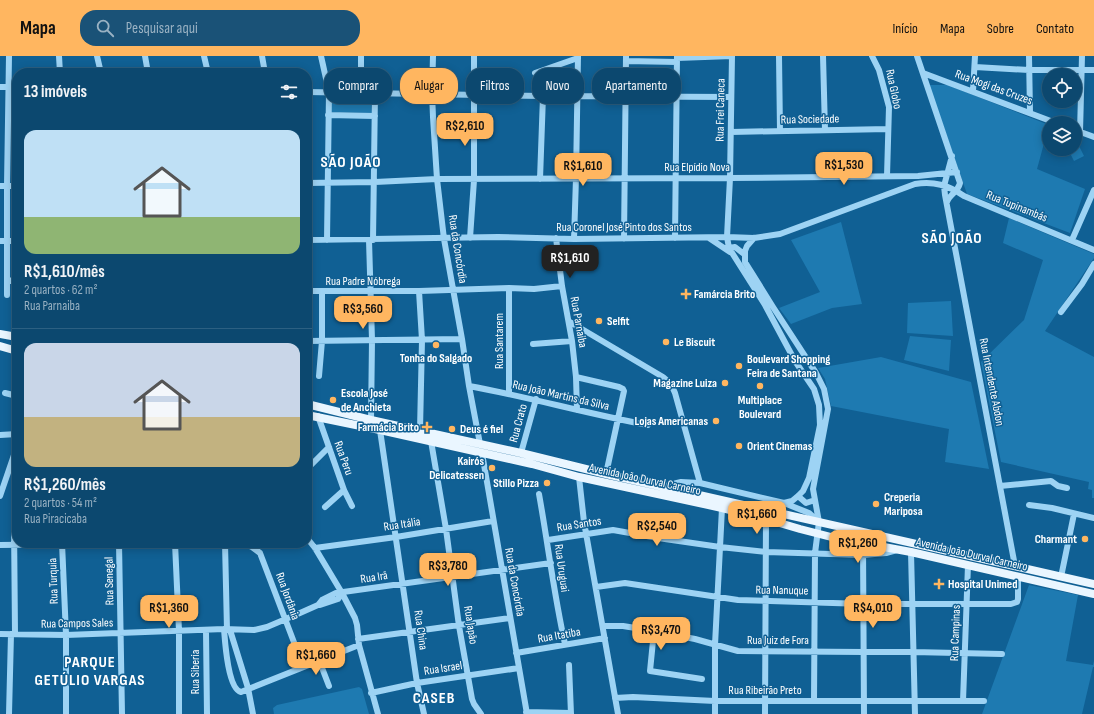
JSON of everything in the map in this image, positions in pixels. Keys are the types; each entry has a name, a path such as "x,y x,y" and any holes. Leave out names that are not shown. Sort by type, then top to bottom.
{"main road":[{"path":"0,334 12,337"},
{"name":"Avenida João Durval Carneiro","path":"312,405 606,474 665,486 1094,584"},
{"name":"Avenida João Durval Carneiro","path":"312,415 431,441 532,464 579,477 722,508 816,534 911,552 1094,594"}],"street":[{"path":"7,295 8,280 3,241 3,186 9,56"},
{"path":"59,56 60,68"},
{"path":"97,56 100,68"},
{"path":"145,56 147,68"},
{"path":"204,56 207,68"},
{"path":"262,56 264,68"},
{"path":"321,56 324,70"},
{"path":"361,56 361,68"},
{"name":"Rua da Concórdia","path":"433,56 433,68"},
{"path":"474,56 474,68"},
{"path":"626,59 677,59 732,56"},
{"name":"Rua Frei Caneca","path":"730,250 728,237 732,56"},
{"path":"779,56 780,131"},
{"path":"823,56 825,130"},
{"name":"Rua Globo","path":"872,56 879,70 888,101 887,176"},
{"path":"917,56 952,156 960,184 947,202"},
{"path":"973,91 975,56"},
{"path":"1029,56 1030,112"},
{"path":"1082,56 1082,68"},
{"path":"548,68 578,57 578,68"},
{"path":"975,67 1042,70"},
{"path":"1082,70 1094,70"},
{"name":"Rua Mogi das Cruzes","path":"923,73 1042,117"},
{"path":"0,87 12,87"},
{"path":"312,92 324,92"},
{"path":"681,97 731,97"},
{"path":"327,240 328,104"},
{"path":"371,420 372,340 370,292 371,240 375,182 375,104"},
{"name":"Rua da Concórdia","path":"433,104 437,179 444,239 480,444"},
{"path":"470,238 474,180 474,104"},
{"path":"540,179 543,104"},
{"path":"574,239 577,104"},
{"path":"624,239 626,104"},
{"path":"675,238 677,104"},
{"path":"328,115 375,116"},
{"name":"Rua Sociedade","path":"731,132 888,129"},
{"path":"1082,133 1094,137"},
{"path":"944,186 952,156"},
{"name":"Rua Elpídio Nova","path":"312,183 437,179 474,180 928,176 957,172"},
{"name":"Rua Tupinambás","path":"932,182 1094,250"},
{"name":"Rua Coronel José Pinto dos Santos","path":"312,240 526,237 574,239 754,238 780,234 915,184 932,182"},
{"name":"Rua Intendente Abdon","path":"944,186 1015,566"},
{"path":"1072,240 1094,190"},
{"name":"Rua Parnaiba","path":"556,238 562,286 570,322 576,377 577,410"},
{"path":"709,238 730,250 765,305 794,359 816,395 820,414 819,431 809,478 803,491 792,501 784,503"},
{"path":"754,238 747,246 744,254 745,262 816,373 824,389 828,410 813,489 819,522 816,534 815,553 814,701"},
{"path":"730,250 736,247 744,254"},
{"path":"1060,312 1082,284 1094,264"},
{"path":"8,280 12,281"},
{"name":"Rua Padre Nóbrega","path":"312,291 419,292 509,288 534,289 562,286"},
{"name":"Rua Santarem","path":"509,288 509,394"},
{"path":"319,376 322,341 322,292"},
{"path":"419,292 422,340 420,430"},
{"path":"570,322 663,377 671,384 675,393 700,483"},
{"path":"312,341 462,339"},
{"path":"533,344 572,341"},
{"path":"794,359 803,354"},
{"path":"576,377 623,389 624,394 617,419 606,474"},
{"name":"Rua João Martins da Silva","path":"469,386 536,399 577,410 648,425"},
{"path":"5,393 12,395"},
{"name":"Rua Crato","path":"521,453 536,399"},
{"name":"Rua Peru","path":"318,416 344,490 352,506"},
{"name":"Rua China","path":"380,430 404,584 417,683 424,714"},
{"path":"0,435 12,434"},
{"name":"Rua Japão","path":"431,441 468,675 474,704 481,714"},
{"path":"312,464 329,447"},
{"name":"Rua da Concórdia","path":"482,453 526,713"},
{"path":"0,496 12,465"},
{"path":"579,477 583,515 618,714"},
{"path":"1000,486 1051,481 1058,486 1067,488"},
{"path":"665,486 681,482 700,483 784,503 809,513 819,522"},
{"path":"325,507 344,490"},
{"name":"Rua Uruguai","path":"539,494 548,540 555,596 565,644"},
{"path":"798,496 806,503 815,500"},
{"path":"1029,505 1052,508 1094,518"},
{"path":"715,714 715,645 722,508"},
{"path":"1061,577 1074,514"},
{"path":"765,714 766,519"},
{"name":"Rua Itália","path":"315,548 396,537 493,521"},
{"name":"Rua Santos","path":"548,540 613,530 720,547 766,552 863,555 899,550"},
{"path":"312,544 342,593 354,618 371,693 378,714"},
{"path":"863,544 864,714"},
{"path":"0,545 12,545"},
{"path":"9,714 13,634 14,548"},
{"name":"Rua Turquia","path":"62,548 66,635 66,714"},
{"name":"Rua Senegal","path":"119,548 122,714"},
{"path":"175,548 179,714"},
{"path":"225,548 229,667 233,684 237,691 243,691 320,660 359,642 510,618"},
{"path":"253,548 257,550"},
{"name":"Rua Jordânia","path":"257,550 263,558 303,666"},
{"path":"911,552 915,714"},
{"name":"Rua Irã","path":"178,631 259,630 318,605 322,600 336,593 551,563"},
{"name":"Rua Campinas","path":"963,701 968,565"},
{"name":"Rua Nanuque","path":"596,587 625,583 718,598 766,601 864,604 1014,603 1017,602 1018,599 1018,577"},
{"name":"Rua Juiz de Fora","path":"603,626 623,626 654,631 695,639 736,650 1002,654"},
{"path":"227,630 248,688 253,714"},
{"name":"Rua Campos Sales","path":"0,634 66,635 178,631"},
{"name":"Rua Siberia","path":"206,631 207,714"},
{"path":"654,631 650,670 702,679"},
{"name":"Rua Itatiba","path":"516,653 605,638"},
{"path":"320,660 329,686"},
{"path":"526,713 571,714 569,665"},
{"name":"Rua Israel","path":"371,693 417,683 519,668"},
{"name":"Rua Ribeirão Preto","path":"615,698 633,697 715,701 984,701"}],"shaded area":[{"path":"929,85 948,85 1042,122 1042,151 1037,169 1085,189 1070,233 967,194"},
{"path":"331,104 371,104 372,113 331,112"},
{"path":"1082,152 1084,156 1074,161 1072,156 1082,156"},
{"path":"1009,218 1094,254 1094,258 1045,331 1094,357 1094,498 1092,498 1092,490 1088,489 1089,482 1001,462 981,362 1024,320 1043,260 1003,243"},
{"path":"841,222 862,304 832,308 791,324 779,308 820,292 791,240"},
{"path":"951,301 953,336 907,333 908,303"},
{"path":"910,336 951,340 949,371 904,360"},
{"path":"881,357 971,382 989,469 945,462 949,429 831,406 825,379 818,368"},
{"path":"1029,585 1078,595 1066,661 1093,665 1094,661 1094,667 1082,714 982,714"},
{"path":"359,687 362,689 369,714 274,714 273,708 277,705"}],"place":[{"name":"Famárcia Brito","path":"686,294"},
{"name":"Selfit","path":"599,321"},
{"name":"Le Biscuit","path":"666,342"},
{"name":"Tonha do Salgado","path":"436,345"},
{"name":"Boulevard Shopping Feira de Santana","path":"739,366"},
{"name":"Magazine Luiza","path":"725,383"},
{"name":"Multiplace Boulevard","path":"760,386"},
{"name":"Escola José de Anchieta","path":"333,400"},
{"name":"Lojas Americanas","path":"716,421"},
{"name":"Farmácia Brito","path":"427,427"},
{"name":"Deus é fiel","path":"452,429"},
{"name":"Orient Cinemas","path":"739,446"},
{"name":"Kairós Delicatessen","path":"492,468"},
{"name":"Stillo Pizza","path":"547,483"},
{"name":"Creperia Mariposa","path":"876,504"},
{"name":"Charmant","path":"1085,539"},
{"name":"Hospital Unimed","path":"939,584"}],"district":[{"name":"SÃO JOÃO","path":"351,161"},
{"name":"SÃO JOÃO","path":"952,237"},
{"name":"PARQUE GETÚLIO VARGAS","path":"90,670"},
{"name":"CASEB","path":"434,697"}]}
